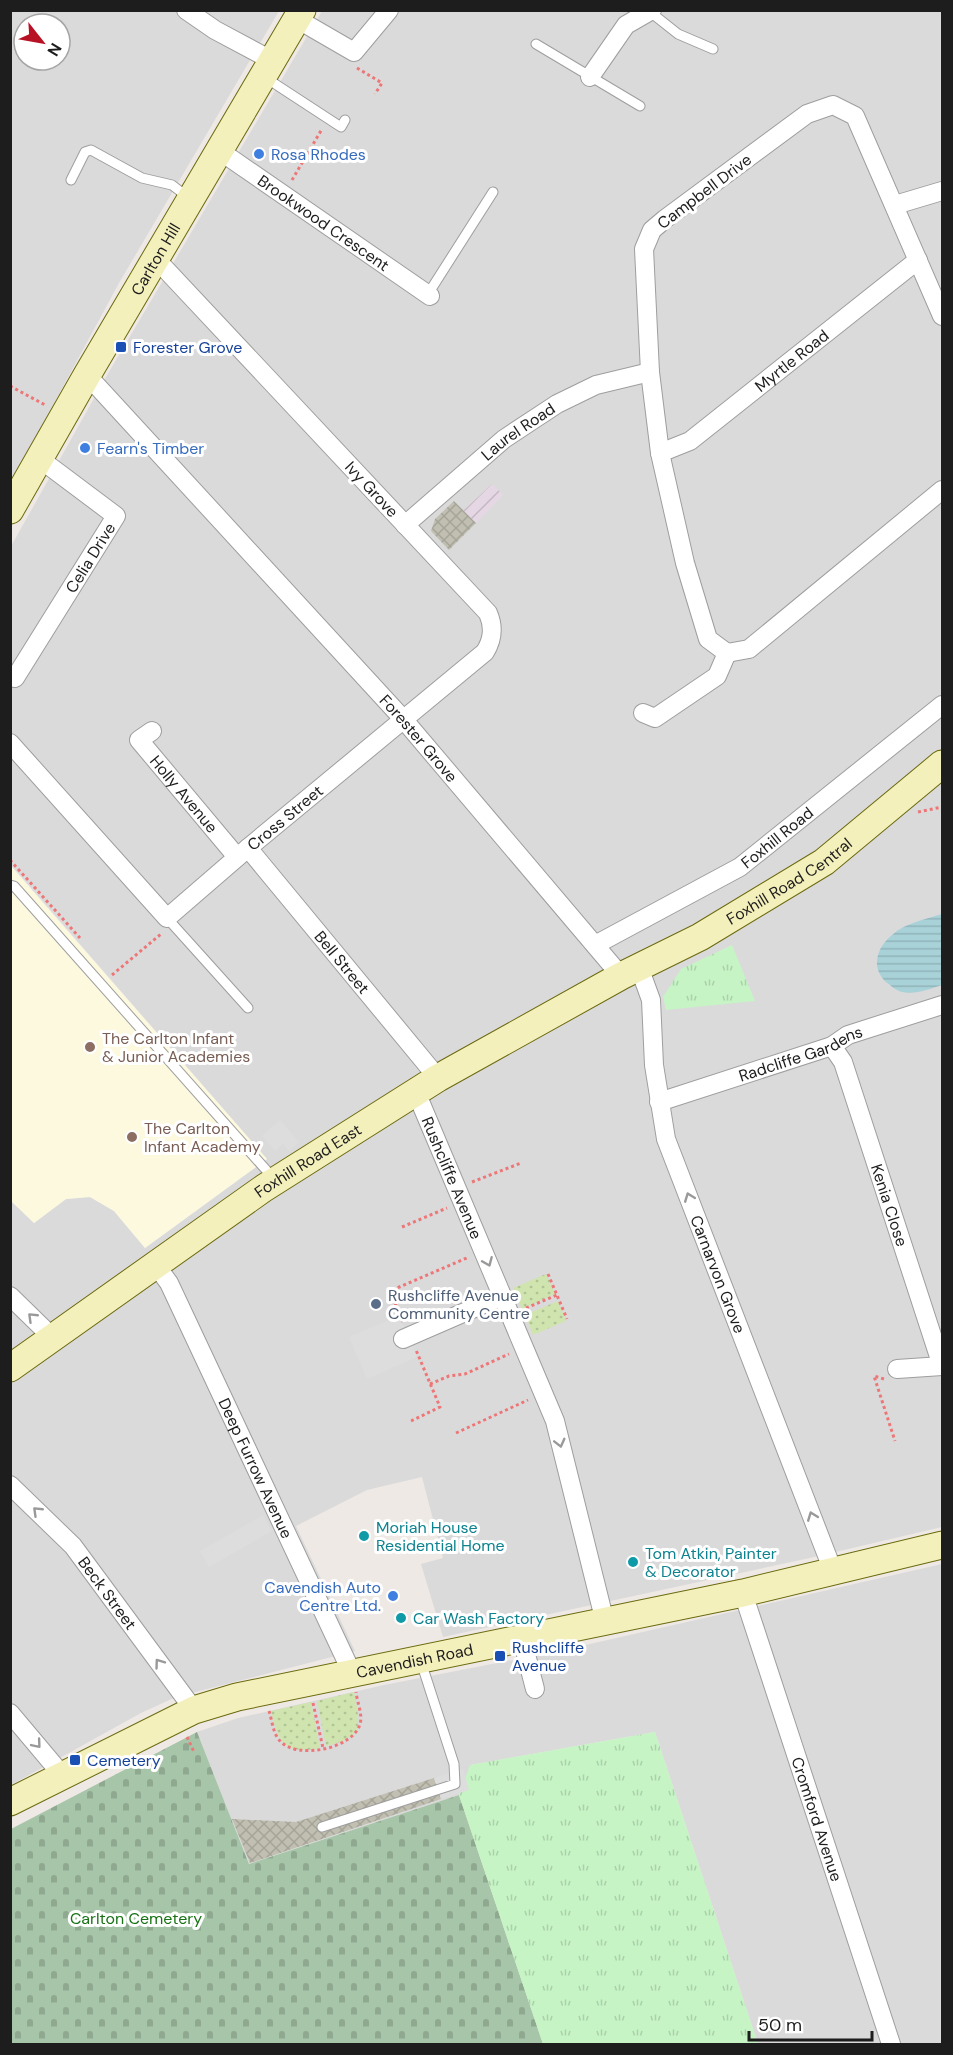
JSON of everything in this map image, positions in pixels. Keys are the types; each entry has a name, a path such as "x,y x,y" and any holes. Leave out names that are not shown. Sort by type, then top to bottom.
{"street":[{"path":"186,10 268,69"},
{"path":"300,15 354,52 389,10"},
{"path":"590,77 626,25 650,11"},
{"name":"Carlton Hill","path":"10,510 87,375 300,15"},
{"name":"Campbell Drive","path":"727,652 708,639 685,563 660,453 650,372 644,249 652,230 807,114 833,105 855,116 942,315"},
{"name":"Brookwood Crescent","path":"220,151 429,295"},
{"path":"895,205 942,191"},
{"name":"Ivy Grove","path":"156,259 488,613 492,631 490,644 485,652 404,720"},
{"name":"Myrtle Road","path":"660,453 690,441 918,260"},
{"name":"Laurel Road","path":"405,525 504,439 557,404 596,385 650,372"},
{"name":"Forester Grove","path":"87,375 404,720 595,945 630,972"},
{"name":"Celia Drive","path":"15,678 116,516 40,459"},
{"path":"643,713 656,718 717,676 727,652 749,649 942,490"},
{"name":"Foxhill Road","path":"595,945 740,867 942,705"},
{"name":"Cross Street","path":"167,918 404,720"},
{"name":"Holly Avenue","path":"152,731 139,740 243,853"},
{"path":"10,743 167,918"},
{"name":"Foxhill Road Central","path":"630,972 700,936 824,862 942,764"},
{"name":"Bell Street","path":"243,853 438,1078"},
{"name":"Foxhill Road East","path":"10,1368 276,1181 438,1078 630,972"},
{"name":"Carnarvon Grove","path":"630,972 651,1000 654,1065 666,1139 833,1571"},
{"name":"Radcliffe Gardens","path":"659,1102 832,1046 848,1035 942,1005"},
{"name":"Kenia Close","path":"832,1046 843,1062 942,1366 897,1369"},
{"name":"Rushcliffe Avenue","path":"416,1092 555,1421 605,1622"},
{"name":"Deep Furrow Avenue","path":"155,1264 169,1283 352,1673"},
{"path":"10,1296 53,1338"},
{"path":"403,1340 502,1296"},
{"name":"Beck Street","path":"10,1485 73,1546 194,1710"},
{"name":"Cavendish Road","path":"10,1802 194,1710 309,1682 743,1593 942,1545"},
{"name":"Cromford Avenue","path":"743,1593 891,2044"},
{"path":"522,1639 536,1688"},
{"path":"10,1713 63,1776"}],"lane":[{"path":"650,11 678,34 713,49"},
{"path":"536,44 640,106"},
{"path":"268,69 328,120 341,127 345,120"},
{"path":"71,180 85,153 91,150 142,178 172,185 191,199"},
{"name":"Brookwood Crescent","path":"429,295 493,192"},
{"path":"10,885 14,886 276,1181"},
{"path":"167,918 248,1008"},
{"path":"322,1827 455,1784 454,1764 421,1659"}],"path":[{"path":"283,195 328,120"},
{"path":"10,386 64,416"},
{"path":"112,975 167,929 167,918"},
{"path":"402,1227 521,1163"},
{"path":"548,1274 567,1319"},
{"path":"510,1315 557,1295"},
{"path":"430,1384 449,1376 465,1374 523,1347"},
{"path":"895,1441 874,1376 892,1381 899,1380 897,1369"},
{"path":"456,1433 543,1393"},
{"path":"264,1692 280,1742 300,1751 323,1748 345,1743 358,1729 361,1721 352,1673"},
{"path":"309,1682 323,1748"},
{"path":"187,1737 194,1752"}],"shaded area":[{"path":"11,11 279,11 119,283 11,483"},
{"path":"322,11 942,11 942,1527 810,1558 443,1637 421,1564 443,1558 422,1477 367,1490 296,1526 355,1651 176,1697 141,1713 11,1785 11,1201 34,1223 66,1199 90,1197 114,1211 145,1248 267,1159 11,865 10,548 106,377"},
{"path":"492,484 503,495 476,523 463,511"},
{"path":"454,501 476,523 449,550 431,531 435,519"},
{"name":"The Carlton Infant & Junior Academies","path":"10,865 267,1159 145,1248 114,1211 90,1197 66,1199 34,1223 11,1201"},
{"path":"280,1120 299,1142 289,1151 283,1144 275,1151 262,1136"},
{"path":"399,1316 417,1357 367,1379 349,1337"},
{"path":"263,1515 272,1531 209,1567 200,1551"},
{"path":"942,1564 942,2044 758,2044 655,1732 471,1765 459,1795 249,1864 197,1732 238,1718 384,1685 559,1651"},
{"path":"463,1769 469,1790 441,1799 434,1778"},
{"path":"434,1778 441,1799 250,1863 232,1819 296,1822"}],"green space":[{"path":"732,945 755,1001 666,1010 663,997 681,969"},
{"path":"546,1274 555,1294 522,1309 513,1288"},
{"path":"558,1301 566,1321 533,1335 525,1315"},
{"path":"354,1692 358,1714 357,1729 347,1739 326,1746 317,1701"},
{"path":"311,1702 320,1748 298,1750 291,1748 280,1738 271,1711"},
{"name":"Carlton Cemetery","path":"197,1732 249,1864 459,1795 543,2044 11,2044 11,1829"},
{"path":"655,1732 758,2044 543,2044 459,1795 470,1765"}],"water":[{"path":"942,914 942,985 912,993 902,992 886,982 878,971 877,964 882,946 903,927"}],"place":[{"name":"Rosa Rhodes","path":"259,154"},
{"name":"Forester Grove","path":"121,347"},
{"name":"Fearn's Timber","path":"85,448"},
{"name":"The Carlton Infant & Junior Academies","path":"90,1047"},
{"name":"The Carlton Infant Academy","path":"132,1137"},
{"name":"Rushcliffe Avenue Community Centre","path":"376,1304"},
{"name":"Moriah House Residential Home","path":"364,1536"},
{"name":"Tom Atkin, Painter & Decorator","path":"633,1562"},
{"name":"Cavendish Auto Centre Ltd.","path":"393,1596"},
{"name":"Car Wash Factory","path":"401,1618"},
{"name":"Rushcliffe Avenue","path":"500,1656"},
{"name":"Cemetery","path":"75,1760"}]}
